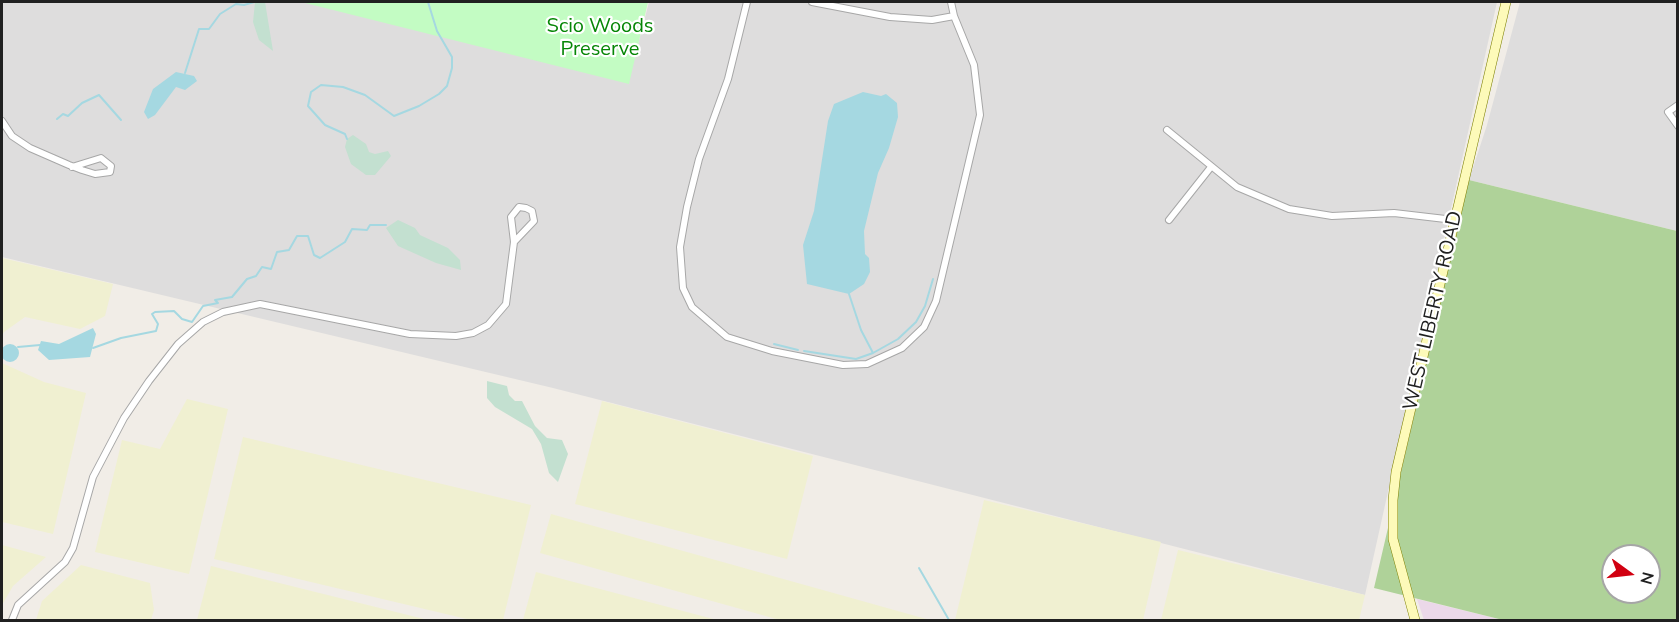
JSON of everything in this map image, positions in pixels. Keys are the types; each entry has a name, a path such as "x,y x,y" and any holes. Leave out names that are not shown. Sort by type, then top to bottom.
{"main road":[{"name":"WEST LIBERTY ROAD","path":"1415,621 1393,539 1396,472 1506,2"}],"street":[{"path":"747,2 728,79 694,175 680,247 679,266 682,288 692,307 722,335 741,343 829,363 858,364 891,355 908,344 924,327 936,301 980,115 974,65 954,16 951,2"},
{"path":"812,2 890,17 932,20 954,16"},
{"path":"1677,105 1668,112 1677,126"},
{"path":"2,121 12,136 30,148 72,167 95,174 110,172 111,166 101,158 72,167"},
{"path":"1167,130 1211,167 1245,191 1295,211 1332,216 1394,213 1454,220"},
{"path":"1169,220 1211,167"},
{"path":"12,621 18,605 65,562 73,548 93,477 124,418 178,344 203,322 223,312 260,304 410,334 456,336 473,333 488,325 506,304 514,242 511,217 519,207 526,208 532,211 534,221 514,242"}],"shaded area":[{"path":"2,2 306,2 628,83 649,2 1497,2 1365,595 553,388 2,257"},
{"path":"1520,2 1677,2 1677,231 1469,180 1487,125"},
{"path":"1417,599 1503,620 1424,620"}],"green space":[{"path":"255,2 265,2 273,51 259,40 253,22"},
{"name":"Scio Woods Preserve","path":"301,2 648,2 629,84"},
{"path":"353,135 366,144 369,152 375,154 388,151 391,156 375,175 366,175 351,164 345,147 347,139"},
{"path":"1469,180 1677,231 1677,620 1503,620 1374,588"},
{"path":"398,220 415,228 420,235 448,248 460,260 461,270 436,263 398,246 386,228"},
{"path":"2,258 113,284 105,316 80,329 25,317 4,332 2,336"},
{"path":"2,363 44,382 86,393 53,534 2,522"},
{"path":"487,381 507,386 509,395 515,401 522,401 535,426 547,438 562,440 568,454 558,482 549,473 541,444 532,429 495,407 487,398"},
{"path":"187,399 228,409 189,574 95,552 122,440 160,449"},
{"path":"602,401 813,456 787,559 575,504"},
{"path":"243,437 531,505 503,620 471,620 214,559"},
{"path":"984,500 1161,542 1143,620 955,620"},
{"path":"551,514 930,620 780,620 540,553"},
{"path":"2,545 46,557 13,586 2,605"},
{"path":"1178,550 1365,595 1359,620 1161,620"},
{"path":"81,565 150,583 154,610 151,620 36,620 42,601"},
{"path":"211,566 428,620 197,620"},
{"path":"536,572 717,620 523,620"}],"water":[{"path":"176,72 194,76 197,81 185,90 176,87 155,115 148,119 144,112 153,89"},
{"path":"863,92 881,96 886,94 897,103 898,117 889,148 878,173 864,231 865,254 869,258 870,272 864,284 849,294 807,284 803,245 814,211 828,121 834,104"},
{"path":"93,328 96,334 90,357 49,360 38,350 41,341 59,344"},
{"path":"10,344 16,347 19,353 16,359 10,362 4,359 1,353 4,347"}],"waterway":[{"path":"185,73 199,29 209,29 220,14 236,4 244,5 254,2"},
{"path":"347,139 345,134 325,125 308,106 311,92 321,85 343,87 365,95 394,116 419,106 439,94 447,86 452,68 452,57 437,31 428,2"},
{"path":"57,119 63,114 68,116 82,103 99,95 121,120"},
{"path":"93,348 121,338 156,331 158,324 152,314 155,312 174,311 182,319 192,322 203,306 218,303 215,300 232,297 247,279 256,276 262,267 271,269 277,252 289,250 297,236 308,236 314,255 320,258 345,242 352,229 367,230 370,225 386,225"},
{"path":"804,351 856,359 873,353 898,339 916,322 925,306 933,279"},
{"path":"849,294 861,330 873,353"},
{"path":"774,344 798,350"},
{"path":"18,347 40,345"},
{"path":"919,568 949,620"}]}
